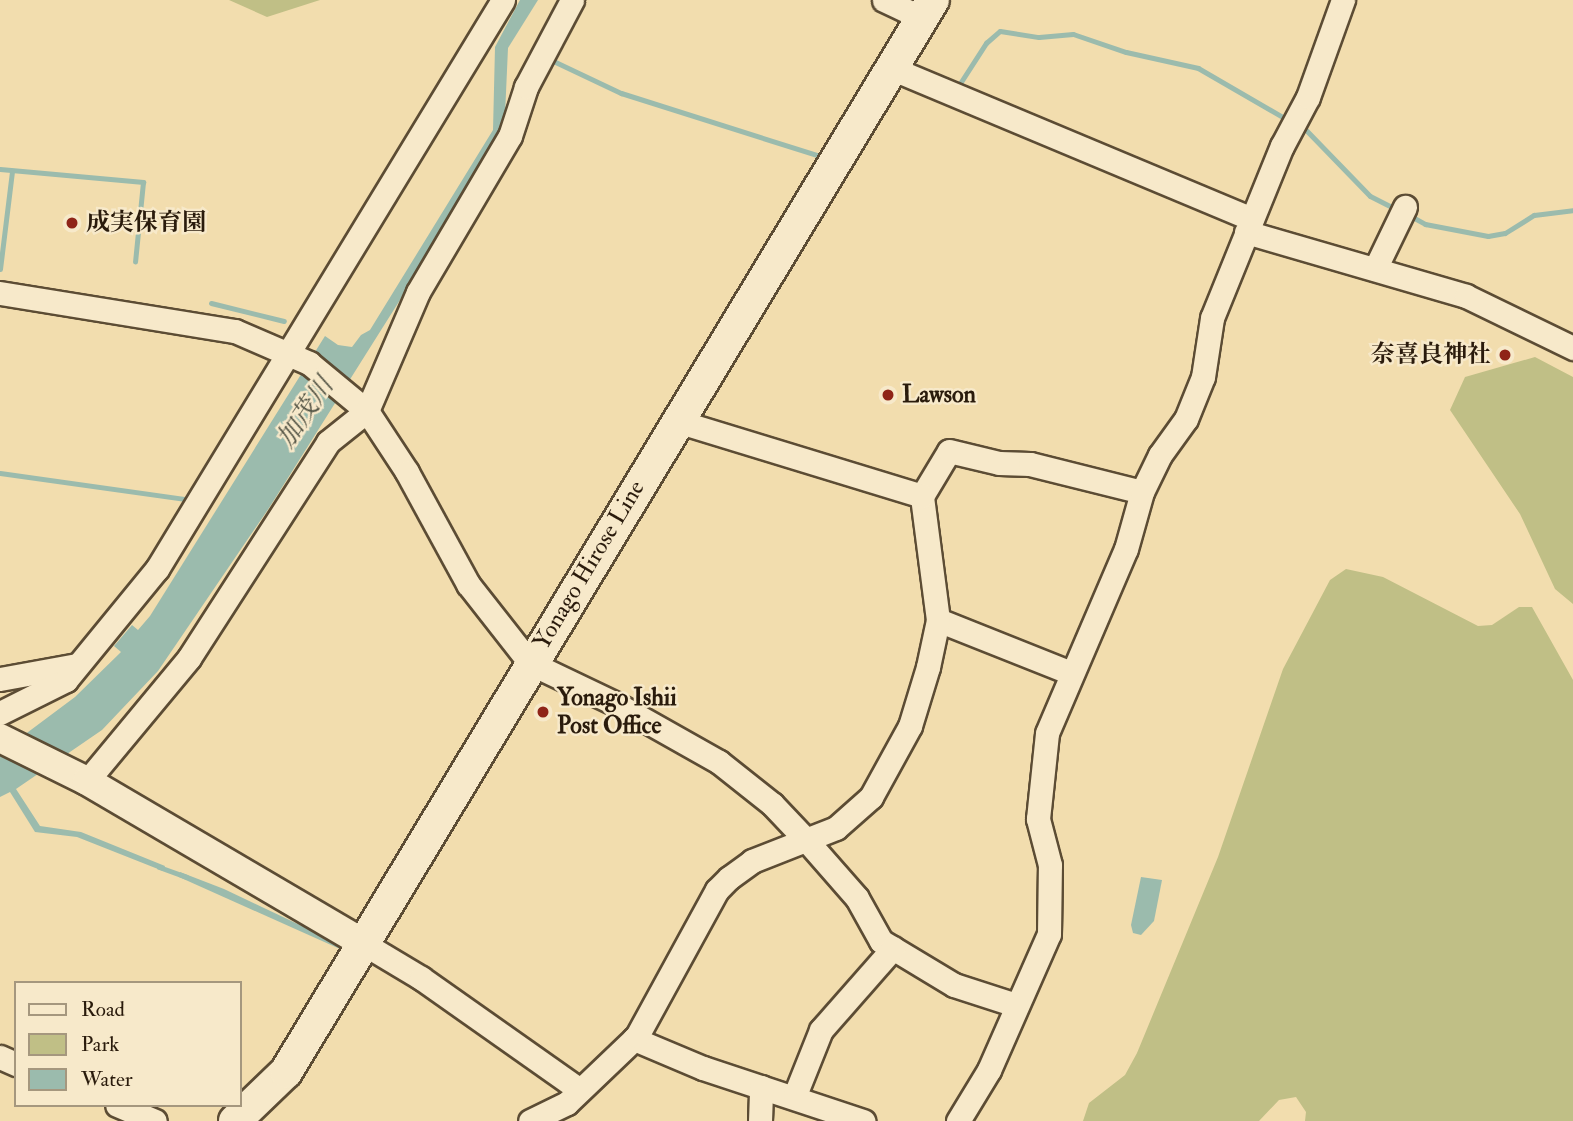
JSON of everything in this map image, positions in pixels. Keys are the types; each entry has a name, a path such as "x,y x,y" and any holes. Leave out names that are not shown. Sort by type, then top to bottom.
{"main road":[{"name":"Yonago Hirose Line","path":"235,1121 286,1072 361,942 928,9"}],"street":[{"path":"0,713 66,680 157,569 300,358 503,0"},
{"path":"79,777 189,658 328,442 367,411 418,292 510,136 526,87 572,0"},
{"path":"884,0 928,9"},
{"path":"958,1121 989,1070 1049,934 1052,913 1049,865 1038,819 1038,782 1047,733 1126,549 1142,492 1186,419 1203,377 1212,318 1249,226 1308,97 1343,0"},
{"path":"891,68 1249,226 1375,269 1466,296 1573,348"},
{"path":"1375,269 1405,207"},
{"path":"0,293 222,328 300,358 337,384 367,411 407,472 468,584 530,663 618,705 719,762 772,804 808,842 857,898 874,936 954,985 1016,1005"},
{"path":"677,421 922,496"},
{"path":"538,1119 567,1103 634,1039 717,890 752,861 808,842 856,813 891,764 913,716 938,620 922,496 949,451 999,463 1030,464 1142,492"},
{"path":"938,620 1072,673"},
{"path":"0,679 80,664"},
{"path":"4,740 79,777 421,978 580,1090"},
{"path":"795,1095 821,1030 893,948"},
{"path":"634,1039 761,1087 795,1095 863,1121"},
{"path":"760,1121 761,1087"},
{"path":"122,1107 155,1121"}],"green space":[{"path":"229,0 320,0 267,17"},
{"path":"1535,357 1573,377 1573,604 1555,589 1520,514 1450,410 1465,377"},
{"path":"1346,569 1383,577 1478,626 1492,625 1519,607 1532,607 1573,680 1573,1121 1305,1121 1306,1112 1296,1097 1279,1100 1259,1121 1083,1121 1089,1103 1125,1075 1137,1053 1218,857 1283,669 1330,580"}],"water":[{"name":"加茂川","path":"520,0 538,0 508,48 505,115 499,130 400,300 269,508 158,671 102,730 16,789 40,826 81,832 165,866 163,871 77,837 35,832 10,792 0,797 0,753 75,697 121,652 114,646 132,625 138,630 150,616 325,336 338,345 352,347 361,335 370,330 493,130 495,47"},
{"path":"180,872 224,889 342,945 340,949 179,877"},
{"path":"1141,877 1162,880 1154,921 1141,935 1133,933 1131,925"}],"waterway":[{"path":"957,88 986,43 1000,31 1039,37 1073,34 1126,52 1198,68 1286,119"},
{"path":"549,59 621,93 816,155"},
{"path":"1305,129 1370,196 1398,210"},
{"path":"0,169 143,182 135,262"},
{"path":"0,269 12,171"},
{"path":"1407,214 1425,224 1488,236 1505,233 1534,215 1573,210"},
{"path":"211,303 284,321"},
{"path":"0,473 191,500"},
{"path":"159,867 186,877"}],"place":[{"name":"成実保育園","path":"72,223"},
{"name":"奈喜良神社","path":"1505,355"},
{"name":"Lawson","path":"888,395"},
{"name":"Yonago Ishii Post Office","path":"543,712"}]}
